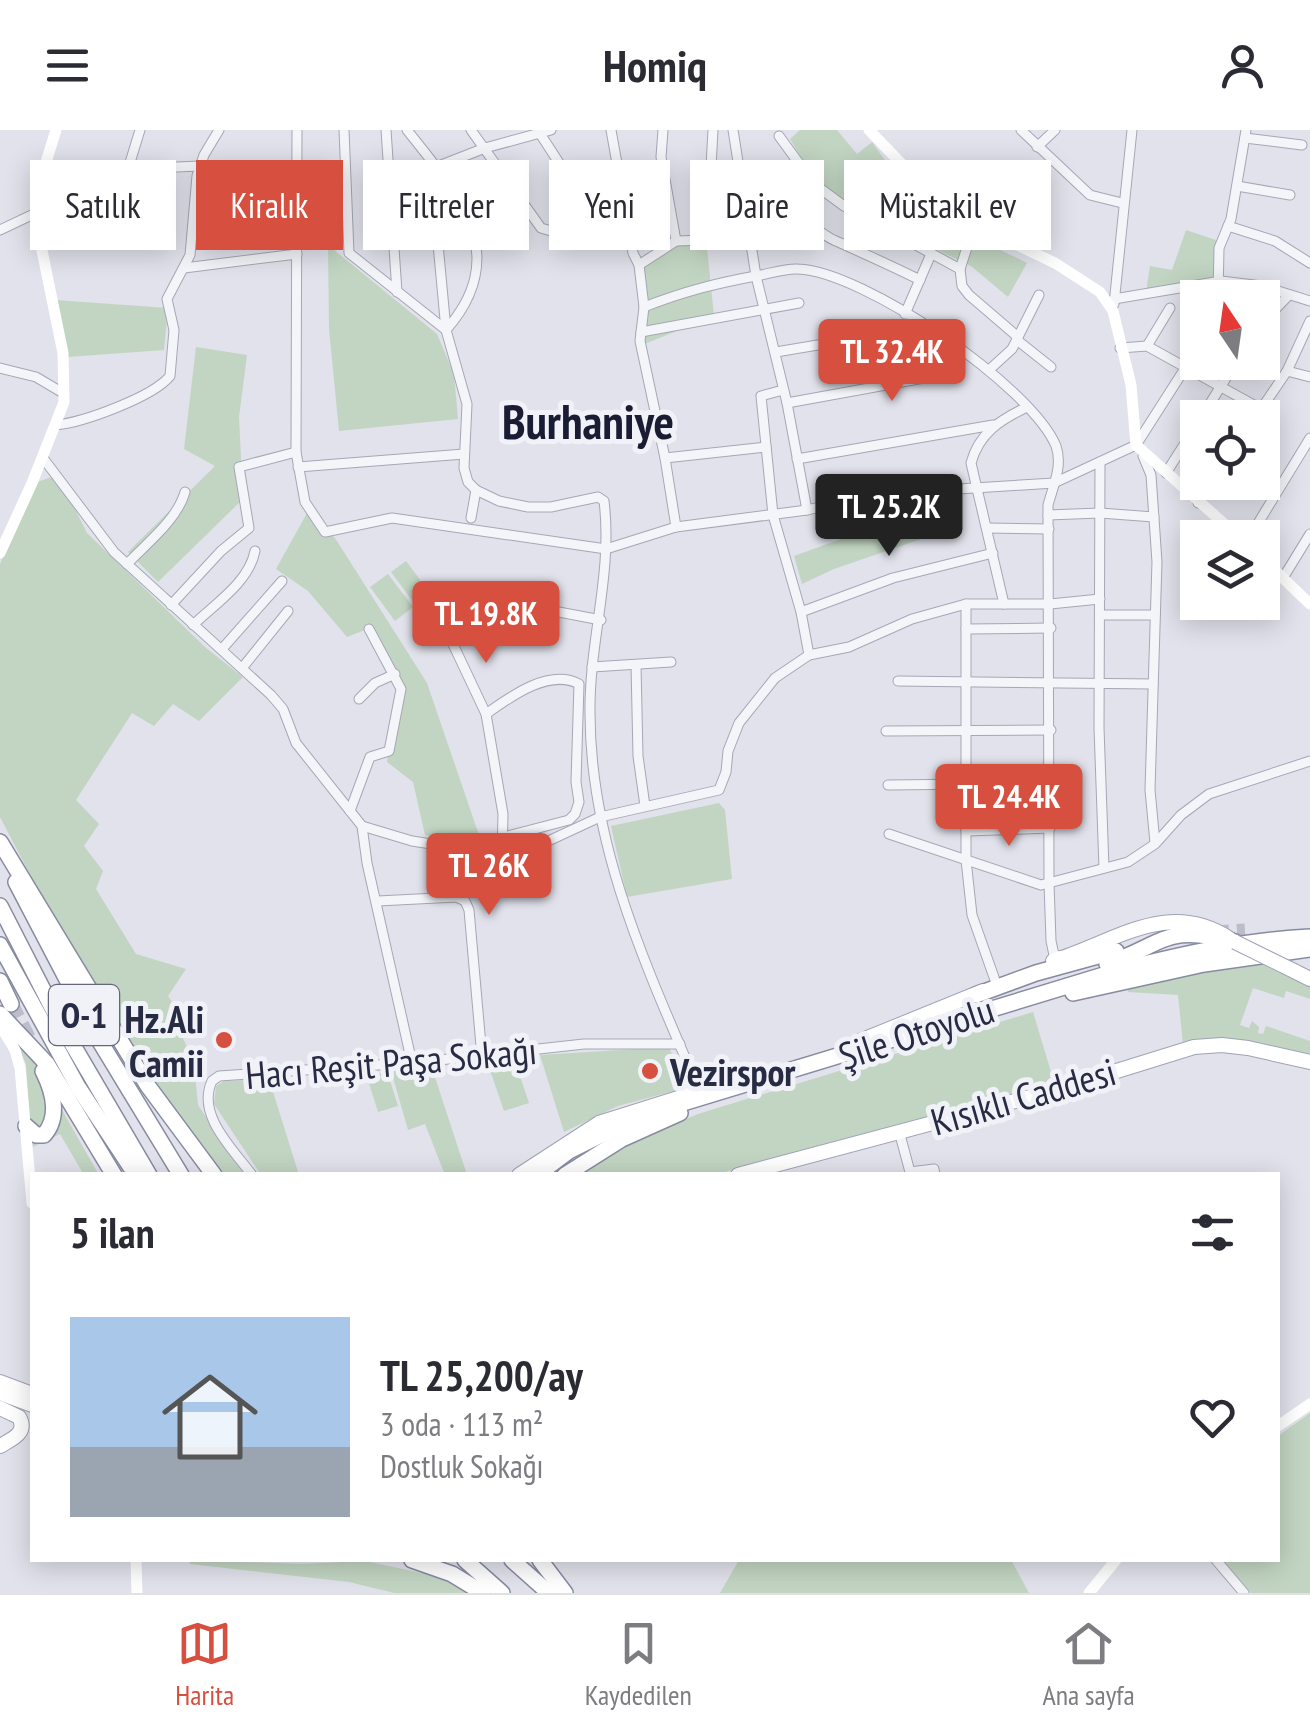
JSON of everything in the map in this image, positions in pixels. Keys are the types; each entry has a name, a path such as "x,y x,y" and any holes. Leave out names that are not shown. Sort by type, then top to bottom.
{"highway":[{"name":"O-1","path":"0,845 68,985 179,1172"},
{"path":"0,845 148,1086 212,1172"},
{"name":"O-1","path":"0,906 60,1024 147,1172"},
{"path":"930,1028 1024,989 1120,960 1168,936 1192,933 1240,937 1310,928"},
{"name":"Şile Otoyolu","path":"541,1172 569,1151 636,1117 1060,986 1181,954 1256,941 1310,937"},
{"path":"0,945 78,1087 134,1172"},
{"name":"Şile Otoyolu","path":"554,1172 626,1130 1066,994 1204,964 1310,950"},
{"path":"976,995 1116,952"},
{"path":"0,981 6,1009 50,1085 54,1116 44,1134 36,1135 26,1126"},
{"path":"24,1037 47,1064 112,1172"},
{"path":"66,1108 103,1172"},
{"path":"570,1172 622,1139 686,1110"},
{"path":"418,1562 452,1574 483,1593"},
{"path":"467,1562 502,1593"},
{"path":"514,1562 549,1593"},
{"path":"541,1562 564,1593"}],"main road":[{"path":"46,160 56,130"},
{"path":"869,130 897,160"},
{"path":"0,553 42,458 64,393 63,353 46,285 42,250"},
{"path":"1027,250 1055,263 1114,305 1130,385 1136,445 1218,520"},
{"path":"1280,575 1310,604"},
{"path":"525,1172 599,1123 859,1042 976,995 996,983 1151,924 1175,920 1204,924 1240,937 1310,979"},
{"path":"0,1025 18,1058 30,1177"},
{"name":"Kısıklı Caddesi","path":"749,1172 1048,1092 1194,1047 1248,1048 1310,1062"},
{"path":"0,1382 30,1393"},
{"path":"0,1393 30,1405"},
{"path":"1280,1425 1310,1404"},
{"path":"0,1408 19,1417 22,1428 0,1450"},
{"path":"0,1450 30,1439"},
{"path":"136,1562 137,1593"},
{"path":"1089,1593 1114,1562"}],"street":[{"path":"131,160 140,130"},
{"path":"203,160 219,130"},
{"path":"297,130 296,452 306,502 325,532 392,518 606,548 676,527 807,510 878,494 1054,483 1136,445 1180,376"},
{"path":"344,130 350,253 446,330"},
{"path":"386,130 398,292"},
{"path":"407,130 431,160"},
{"path":"470,130 540,228 549,231"},
{"path":"454,160 551,130"},
{"path":"611,130 616,160"},
{"path":"663,130 660,157 676,241"},
{"path":"712,160 714,130"},
{"path":"734,130 738,160"},
{"path":"1022,130 1090,195 1122,203"},
{"path":"1038,147 1055,130"},
{"path":"1132,130 1114,305 1180,290"},
{"path":"538,132 556,160"},
{"path":"1221,280 1219,248 1228,226 1246,134 1302,145"},
{"path":"778,136 814,184 844,206 960,269"},
{"path":"1237,186 1290,195"},
{"path":"0,230 30,216"},
{"path":"55,424 68,424 166,382 170,376 174,330 167,299 190,256 196,216"},
{"path":"1228,226 1275,241 1310,263"},
{"path":"824,234 920,280"},
{"path":"639,265 676,241 690,241"},
{"path":"438,250 446,330 467,404 464,454 468,482 499,501 528,507 551,507 598,497 604,501 606,548 590,712 593,783 621,899 699,1090"},
{"path":"446,330 460,314 475,282 479,250"},
{"path":"632,250 639,265 644,307 641,332 676,527"},
{"path":"752,250 807,510"},
{"path":"966,250 960,269 962,286 1051,367"},
{"path":"184,268 297,254"},
{"path":"905,314 931,254"},
{"path":"644,307 701,286 798,268 830,276 872,293 989,370 1027,407 1056,446 1060,467 1048,515 1049,883 1052,952 1069,956"},
{"path":"1280,292 1310,301"},
{"path":"989,370 1012,349 1039,295"},
{"path":"1280,304 1289,295"},
{"path":"641,332 800,303"},
{"path":"1148,346 1170,308"},
{"path":"776,352 901,331 915,321"},
{"path":"1267,400 1288,371 1310,321"},
{"path":"787,403 935,376 950,343"},
{"path":"1120,348 1148,346 1180,364"},
{"path":"0,368 36,377 64,393"},
{"path":"1288,371 1310,378"},
{"path":"1210,380 1240,400"},
{"path":"1212,400 1225,380"},
{"path":"783,390 761,396 766,447 773,514 809,655"},
{"path":"797,459 993,424 1027,407"},
{"path":"993,424 971,463 1004,604"},
{"path":"1260,520 1310,438"},
{"path":"1136,445 1151,475 1154,516 1150,790 1155,844"},
{"path":"666,458 766,447"},
{"path":"1166,473 1180,451"},
{"path":"171,605 249,528 239,467 296,452"},
{"path":"298,466 464,454"},
{"path":"42,458 114,552 283,709 296,743 362,826 412,1063"},
{"path":"1100,462 1099,682 1104,868"},
{"path":"471,518 476,490"},
{"path":"127,564 160,531 185,492"},
{"path":"1048,515 1154,516"},
{"path":"987,528 1049,529"},
{"path":"1283,578 1310,534"},
{"path":"193,625 241,579 252,564 255,551"},
{"path":"800,612 893,578 993,552"},
{"path":"222,650 282,581"},
{"path":"502,855 504,837 486,714 443,623 445,596 464,594 601,620"},
{"path":"362,826 412,841 502,855 531,849 600,817 719,790 728,751 740,723 774,678 809,655 850,647 912,619 966,604 1050,604 1100,599"},
{"path":"966,604 966,860 972,915 996,983"},
{"path":"243,668 288,610"},
{"path":"1100,615 1155,615"},
{"path":"966,629 1051,628"},
{"path":"350,811 370,758 389,751 402,690 369,629"},
{"path":"592,667 671,662"},
{"path":"636,666 638,756 645,806"},
{"path":"359,699 374,683 394,674"},
{"path":"486,714 538,684 572,680 579,684 576,814 568,820 504,837"},
{"path":"898,680 1153,684"},
{"path":"886,732 1051,730"},
{"path":"889,834 1041,885 1128,862 1155,844 1180,816 1209,794 1310,760"},
{"path":"888,785 1050,783"},
{"path":"966,831 1050,828"},
{"path":"378,902 456,897 465,901 482,1057"},
{"name":"Hacı Reşit Paşa Sokağı","path":"250,1172 206,1103 207,1090 219,1076 482,1057 584,1044 680,1044"},
{"path":"899,1131 910,1172 934,1172"},
{"path":"1218,1562 1244,1593"}],"green space":[{"path":"800,130 837,130 857,154 872,142 885,160 844,160 844,202 824,189 824,160 803,160 790,139"},
{"path":"1186,230 1216,240 1216,279 1180,280 1180,286 1146,292 1150,266 1172,270"},
{"path":"690,243 690,250 707,250 714,316 642,345 642,257"},
{"path":"328,250 334,250 437,334 454,374 458,419 339,431 329,329"},
{"path":"938,250 1000,250 1027,263 1008,297 971,266"},
{"path":"55,300 168,308 164,350 68,357"},
{"path":"196,347 247,355 239,417 243,499 158,582 128,552 215,466 184,449"},
{"path":"52,477 87,533 206,648 243,677 199,721 173,704 154,726 132,713 76,800 99,824 84,846 103,871 96,889 136,954 186,969 168,996 183,1018 174,1020 192,1057 189,1065 195,1075 198,1105 243,1172 220,1172 167,1104 60,932 0,817 0,564 37,482"},
{"path":"307,513 335,538 427,683 482,844 425,835 413,782 387,762 401,685 365,630 347,637 308,591 276,569"},
{"path":"909,521 927,521 930,536 802,584 794,556"},
{"path":"406,561 430,593 415,604 391,572"},
{"path":"388,574 413,607 395,621 370,587"},
{"path":"719,803 725,810 732,879 627,897 611,826"},
{"path":"1262,963 1310,987 1310,999 1286,991 1284,998 1253,988 1240,1025 1249,1028 1252,1021 1259,1027 1258,1033 1263,1034 1266,1026 1310,1041 1310,1055 1232,1040 1183,1044 1178,995 1128,992 1127,986"},
{"path":"1033,1012 1054,1082 725,1172 580,1172 649,1133 701,1113"},
{"path":"12,1032 44,1075 50,1108 43,1129 36,1129 30,1121 26,1064"},
{"path":"669,1047 685,1088 618,1106 564,1132 540,1055"},
{"path":"514,1059 529,1103 504,1111 489,1067"},
{"path":"430,1062 466,1172 444,1172 425,1124 408,1130 390,1067"},
{"path":"387,1071 398,1106 378,1112 367,1077"},
{"path":"269,1079 298,1172 259,1172 214,1104 216,1086 224,1081"},
{"path":"62,1110 97,1172 82,1172 60,1134 33,1147 31,1140"},
{"path":"1310,1413 1310,1593 1251,1593 1224,1562 1280,1562 1280,1435"},
{"path":"370,1562 450,1579 474,1593 394,1593 349,1582 190,1564"},
{"path":"738,1562 1012,1562 1029,1593 720,1593"}],"tunnel":[{"path":"1214,933 1245,931"},
{"path":"11,1004 32,1045"}],"place":[{"name":"Hz.Ali Camii","path":"224,1040"},
{"name":"Vezirspor","path":"650,1071"}],"district":[{"name":"Burhaniye","path":"588,421"}]}
